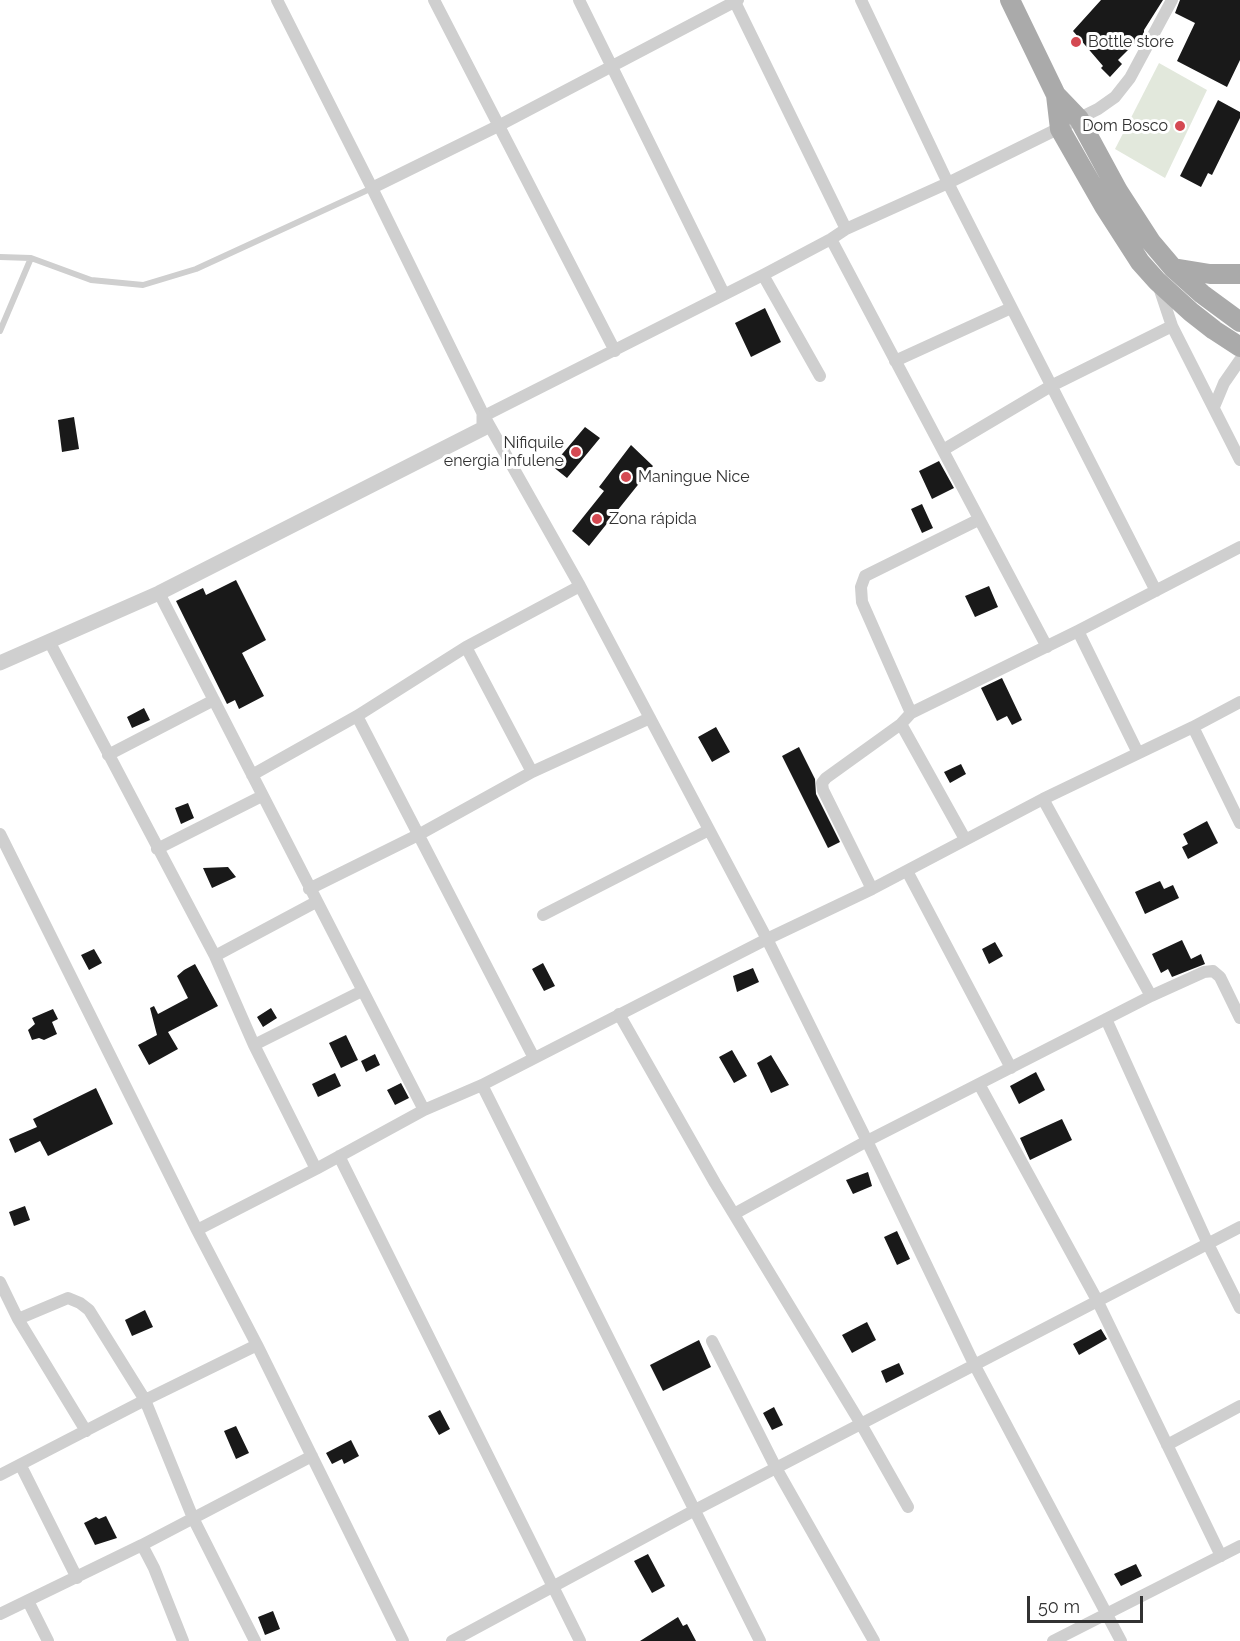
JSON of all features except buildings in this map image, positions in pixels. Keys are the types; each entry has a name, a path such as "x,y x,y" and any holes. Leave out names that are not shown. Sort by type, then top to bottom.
{"main road":[{"path":"1010,0 1056,95 1079,119 1151,242 1173,268 1202,294 1240,322"},
{"path":"1056,95 1060,129 1104,206 1140,262 1157,281 1214,330 1240,347"},
{"path":"1173,268 1210,274 1240,274"}],"street":[{"path":"277,0 484,416 580,586 766,939 867,1141 974,1364 1121,1641"},
{"path":"434,0 615,351"},
{"path":"579,0 724,294"},
{"path":"372,188 500,125 736,0 846,229"},
{"path":"861,0 948,183 1156,591"},
{"path":"484,416 763,275 846,229 948,183 1098,109 1115,97 1125,84 1172,0"},
{"path":"831,239 1047,647"},
{"path":"763,275 820,376"},
{"path":"1157,281 1172,326 1240,460"},
{"path":"895,361 1011,308"},
{"path":"943,450 1051,386 1172,326"},
{"path":"1214,406 1224,383 1240,360"},
{"path":"0,663 159,593 484,428 484,416"},
{"path":"911,713 862,602 861,587 866,576 978,520"},
{"path":"872,889 824,790 822,783 826,778 901,724 911,713 1047,647 1240,547"},
{"path":"252,775 357,716 466,647 580,586"},
{"path":"159,593 424,1110"},
{"path":"1078,631 1138,753"},
{"path":"49,641 215,956 254,1045 316,1169"},
{"path":"466,647 532,772"},
{"path":"108,755 214,700"},
{"path":"196,1230 316,1169 424,1110 482,1085 766,939 872,889 1043,799 1192,728 1240,702"},
{"path":"357,716 534,1058"},
{"path":"309,889 420,834 532,772 650,718"},
{"path":"901,724 965,840"},
{"path":"1192,728 1240,823"},
{"path":"157,849 262,796"},
{"path":"1043,799 1151,996"},
{"path":"543,915 709,830"},
{"path":"0,834 403,1641"},
{"path":"907,871 1011,1068"},
{"path":"215,956 316,902"},
{"path":"734,1214 867,1141 1151,996 1204,972 1213,971 1220,977 1240,1018"},
{"path":"254,1045 362,991"},
{"path":"619,1014 734,1214 861,1424 908,1507"},
{"path":"1106,1019 1208,1244 1240,1308"},
{"path":"979,1084 1097,1300 1221,1556"},
{"path":"482,1085 760,1641"},
{"path":"339,1156 580,1641"},
{"path":"452,1641 694,1510 1240,1227"},
{"path":"0,1282 18,1319 86,1431"},
{"path":"18,1319 68,1298 89,1310 145,1400 193,1518 252,1640"},
{"path":"712,1341 776,1468 871,1640"},
{"path":"0,1475 257,1345"},
{"path":"1167,1445 1240,1406"},
{"path":"0,1614 77,1578 312,1456"},
{"path":"21,1466 77,1578"},
{"path":"142,1545 154,1568 183,1641"},
{"path":"1053,1641 1240,1546"},
{"path":"28,1601 48,1641"}],"lane":[{"path":"0,257 31,258 91,280 143,285 196,269 372,188"},
{"path":"0,331 31,258"}],"shaded area":[{"path":"1159,63 1207,90 1165,178 1115,149"}],"place":[{"name":"Bottle store","path":"1076,42"},
{"name":"Dom Bosco","path":"1180,126"},
{"name":"Nifiquile energia Infulene","path":"576,452"},
{"name":"Maningue Nice","path":"626,477"},
{"name":"Zona rápida","path":"597,519"}]}
